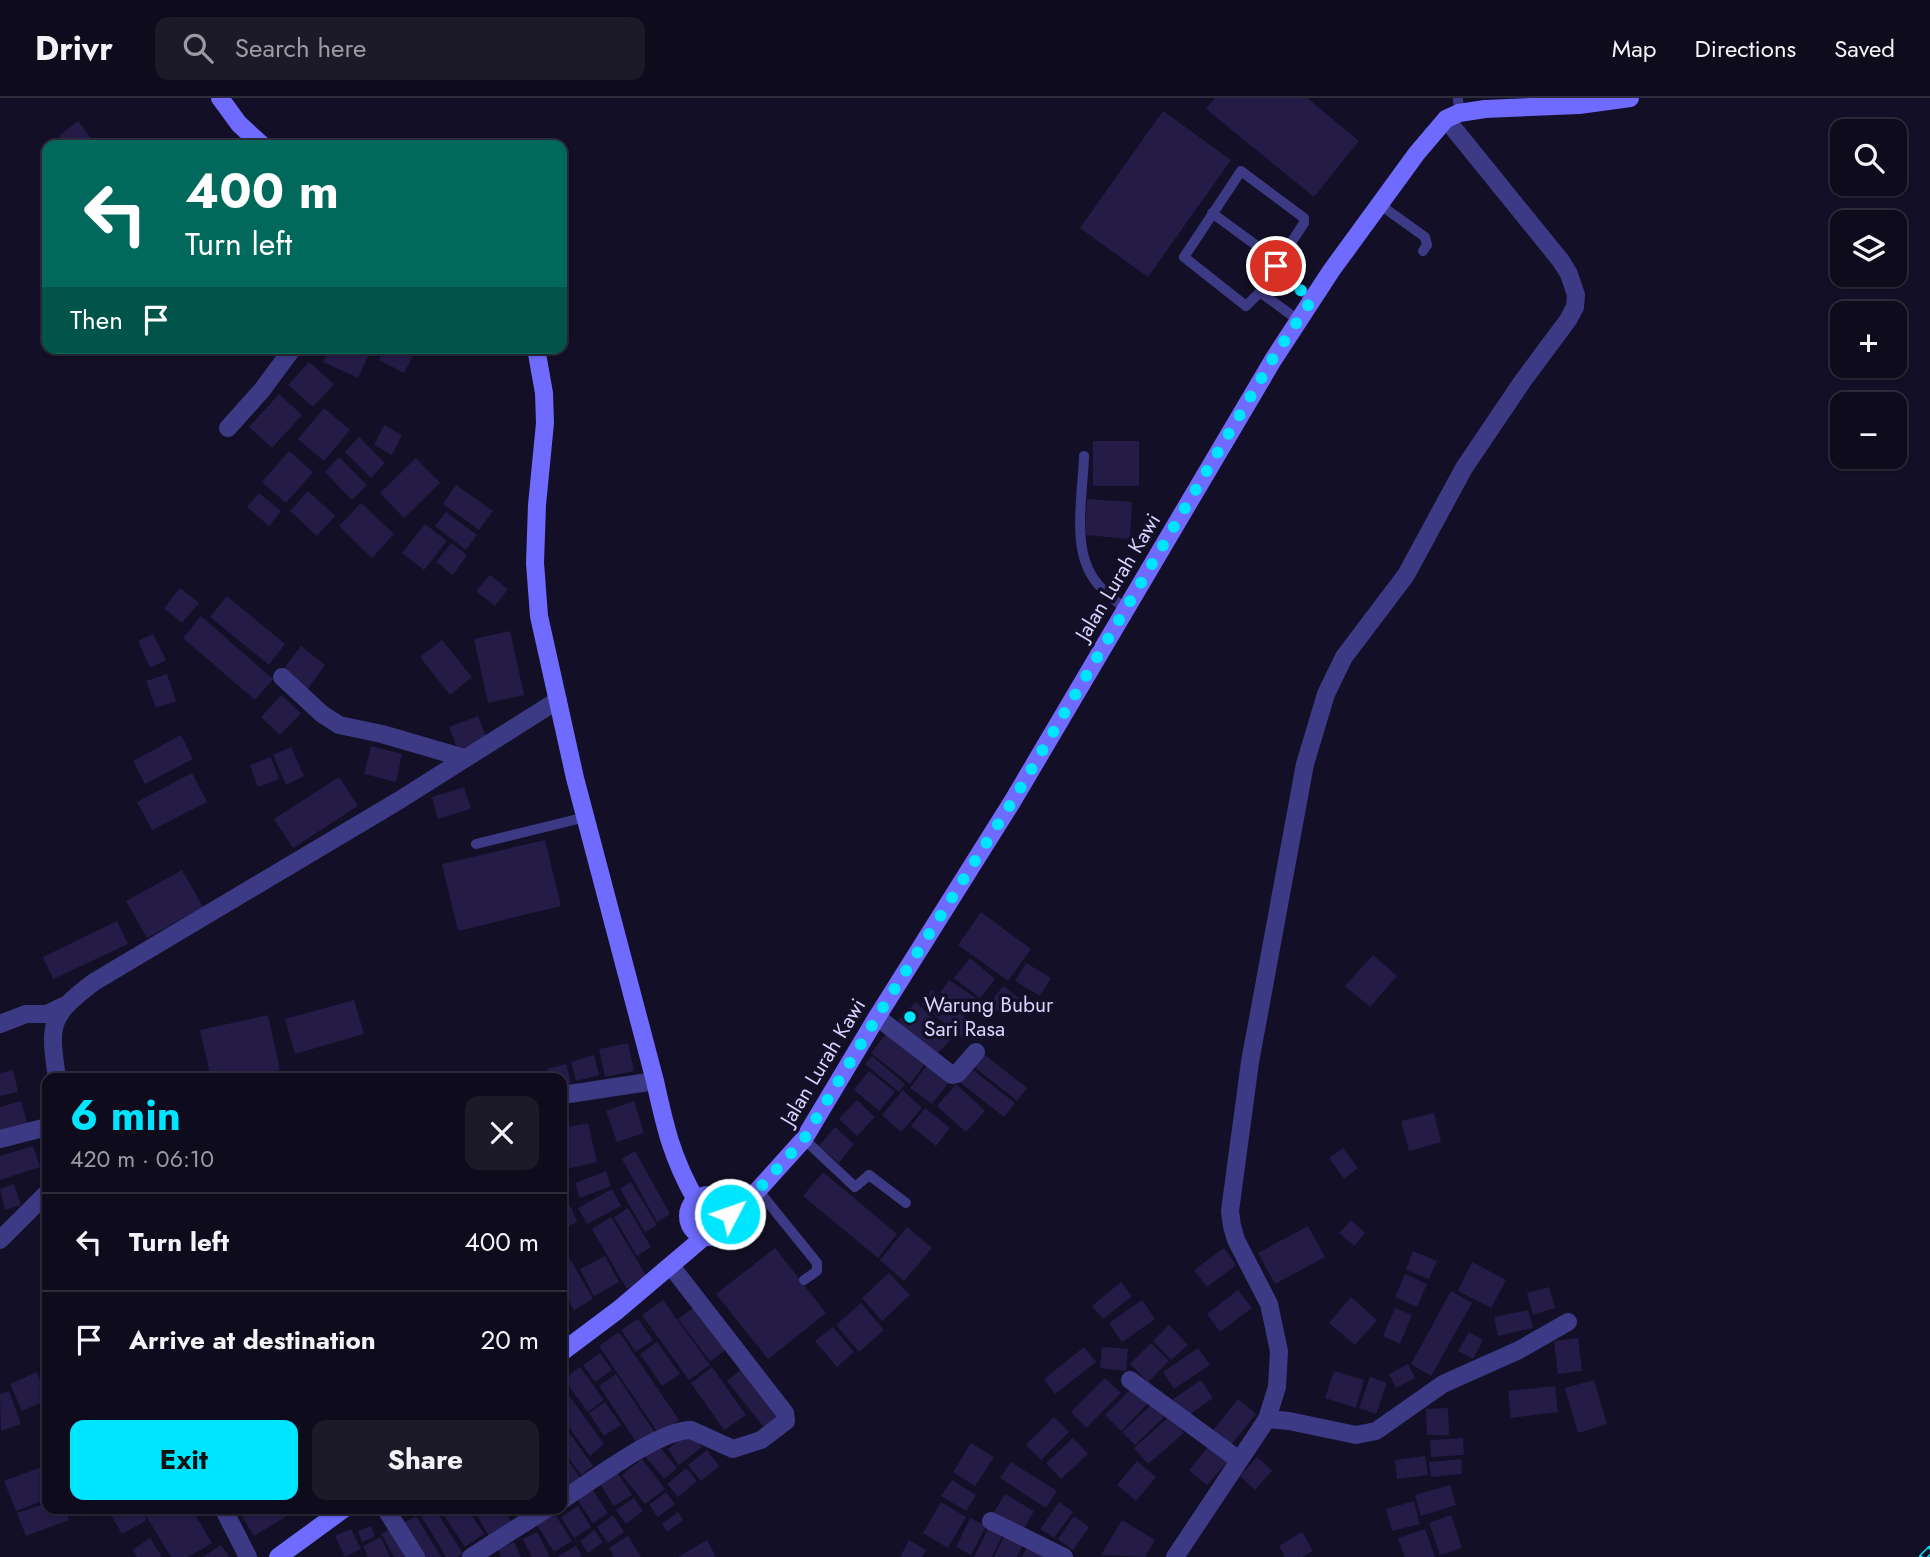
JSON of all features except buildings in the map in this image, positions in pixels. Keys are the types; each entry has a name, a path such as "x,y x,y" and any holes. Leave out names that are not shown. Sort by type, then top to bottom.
{"street":[{"path":"220,98 239,124 257,140"},
{"path":"1454,110 1579,106 1630,98"},
{"path":"1175,1557 1267,1419 1277,1387 1279,1351 1275,1326 1269,1304 1234,1233 1230,1212 1251,1062 1305,764 1326,694 1344,657 1406,575 1464,468 1575,307 1574,285 1561,261 1454,110"},
{"name":"Jalan Lurah Kawi","path":"730,1214 758,1190 804,1139 1012,802 1272,360 1379,204 1417,153 1454,110"},
{"path":"228,428 262,390 289,354"},
{"path":"537,354 544,393 545,423 537,505 536,587 539,616 586,817 673,1155 696,1199"},
{"path":"282,677 339,725 382,734 464,758"},
{"path":"0,1024 26,1014 47,1014 69,1003 94,982 377,814 558,701"},
{"path":"56,1073 51,1040 53,1027 69,1003"},
{"path":"877,1017 952,1074 957,1074 976,1052"},
{"path":"567,1094 655,1081"},
{"path":"0,1139 42,1128"},
{"path":"706,1195 717,1197 726,1204 730,1214 723,1232 714,1237 704,1237 694,1231 688,1221 689,1209 696,1199 706,1195"},
{"path":"0,1240 42,1198"},
{"path":"567,1348 704,1237"},
{"path":"567,1497 654,1442 685,1430 691,1430 733,1449 761,1440 786,1421 785,1413 671,1266"},
{"path":"1267,1419 1356,1435 1376,1432 1443,1384 1519,1350 1569,1322"},
{"path":"1130,1380 1239,1460"},
{"path":"226,1514 248,1557"},
{"path":"278,1557 337,1514"},
{"path":"389,1514 416,1557"},
{"path":"471,1557 539,1514"},
{"path":"991,1521 1064,1557"},
{"path":"238,1536 252,1545 260,1557"}],"lane":[{"path":"1239,172 1245,172 1304,218 1304,223 1249,306 1185,260 1184,254 1212,212 1239,172"},
{"path":"1379,204 1424,237 1427,245 1423,251"},
{"path":"1212,212 1277,265 1312,299"},
{"path":"1260,292 1298,320"},
{"path":"1084,456 1080,550 1086,567 1098,585 1126,608"},
{"path":"476,844 586,817"},
{"path":"804,1139 855,1187 869,1175 906,1203"},
{"path":"758,1190 817,1263 817,1271 804,1280"}],"railway":[{"path":"1923,1557 1930,1550"}],"place":[{"name":"Warung Bubur Sari Rasa","path":"910,1017"}],"route":[{"path":"730,1214 758,1190 804,1139 1012,802 1272,360 1312,299 1274,269 1276,266"}]}
